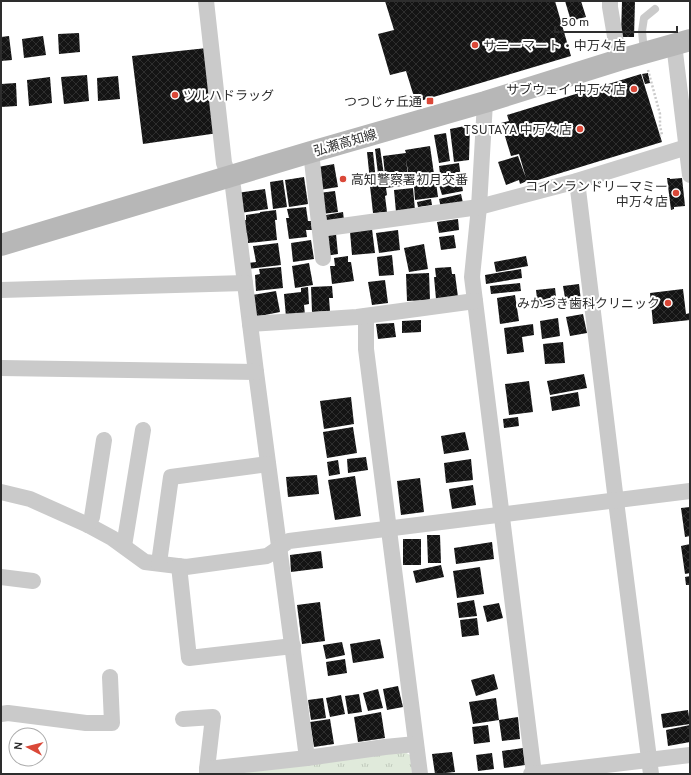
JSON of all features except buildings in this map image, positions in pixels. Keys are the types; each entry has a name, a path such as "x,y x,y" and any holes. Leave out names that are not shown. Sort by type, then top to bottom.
{"main road":[{"name":"弘瀬高知線","path":"1,245 311,152 485,102 619,60 646,59 682,42"}],"street":[{"path":"206,1 224,163 233,188 307,758"},
{"path":"610,1 619,60"},
{"path":"682,42 687,147 690,175"},
{"path":"485,102 479,207 472,277 534,774"},
{"path":"320,229 479,207 577,181 687,147"},
{"path":"311,152 323,258"},
{"path":"577,181 650,767"},
{"path":"1,290 245,283"},
{"path":"250,324 357,317 475,301"},
{"path":"366,316 366,349 420,774"},
{"path":"1,368 256,372"},
{"path":"124,546 143,430"},
{"path":"88,525 92,517 104,440"},
{"path":"159,563 171,477 268,464"},
{"path":"1,492 30,499 88,525 112,538 145,562 186,567 267,556 289,541 690,491"},
{"path":"179,566 190,658 292,646"},
{"path":"1,577 33,581"},
{"path":"1,714 8,713 86,723 112,723 110,677"},
{"path":"183,719 213,717 207,772 416,744"},
{"path":"531,774 650,767 690,755"}],"lane":[{"path":"646,59 642,31 644,18 655,9"}],"path":[{"path":"646,59 660,114 662,135 660,136"}],"green space":[{"path":"403,751 410,755 412,774 233,774"}],"place":[{"name":"サニーマート・中万々店","path":"475,45"},
{"name":"サブウェイ 中万々店","path":"634,89"},
{"name":"ツルハドラッグ","path":"175,95"},
{"name":"つつじヶ丘通","path":"430,101"},
{"name":"TSUTAYA 中万々店","path":"580,129"},
{"name":"高知警察署初月交番","path":"343,179"},
{"name":"コインランドリーマミー 中万々店","path":"676,193"},
{"name":"みかづき歯科クリニック","path":"668,303"}]}
